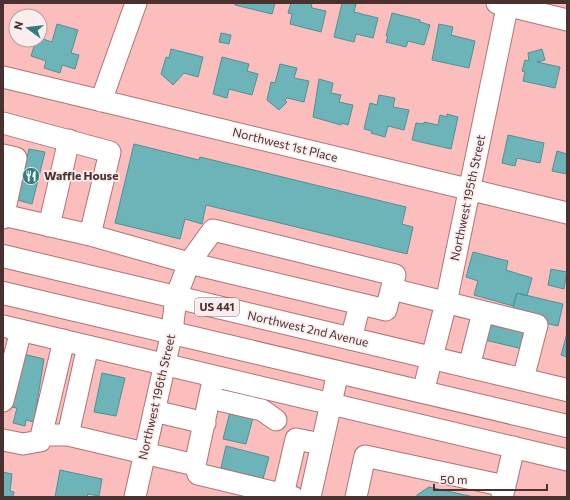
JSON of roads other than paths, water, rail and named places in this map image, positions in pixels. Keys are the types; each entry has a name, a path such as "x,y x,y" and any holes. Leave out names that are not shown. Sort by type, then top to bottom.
{"main road":[{"name":"Northwest 2nd Avenue","path":"3,256 567,390"},
{"path":"3,293 567,426"}],"street":[{"path":"101,100 136,3"},
{"path":"504,4 567,20"},
{"name":"Northwest 195th Street","path":"423,392 446,303 470,191 504,4"},
{"name":"Northwest 1st Place","path":"3,77 470,191 567,213"},
{"path":"3,123 110,152 90,235"},
{"path":"49,226 69,140"},
{"path":"3,155 16,158 4,211 49,226 90,235 189,263 386,310 392,289 537,325 523,379"},
{"path":"3,164 5,164 3,174"},
{"name":"Northwest 196th Street","path":"135,497 172,332 176,297 189,263 212,230 395,274 392,289"},
{"path":"351,339 360,304"},
{"path":"469,367 483,312"},
{"path":"3,401 12,328 567,460"},
{"path":"3,440 23,444 40,441 64,340"},
{"path":"68,435 88,346"},
{"path":"305,496 321,444 338,372"},
{"path":"214,376 195,465 198,474 305,496"},
{"path":"276,420 282,392"},
{"path":"210,398 262,410 276,420 296,439 321,444"},
{"path":"154,411 205,423"},
{"path":"42,435 68,435 195,465"},
{"path":"296,439 305,496"},
{"path":"356,497 365,456 504,491 514,447"}],"place":[{"name":"Waffle House","path":"31,176"}]}
